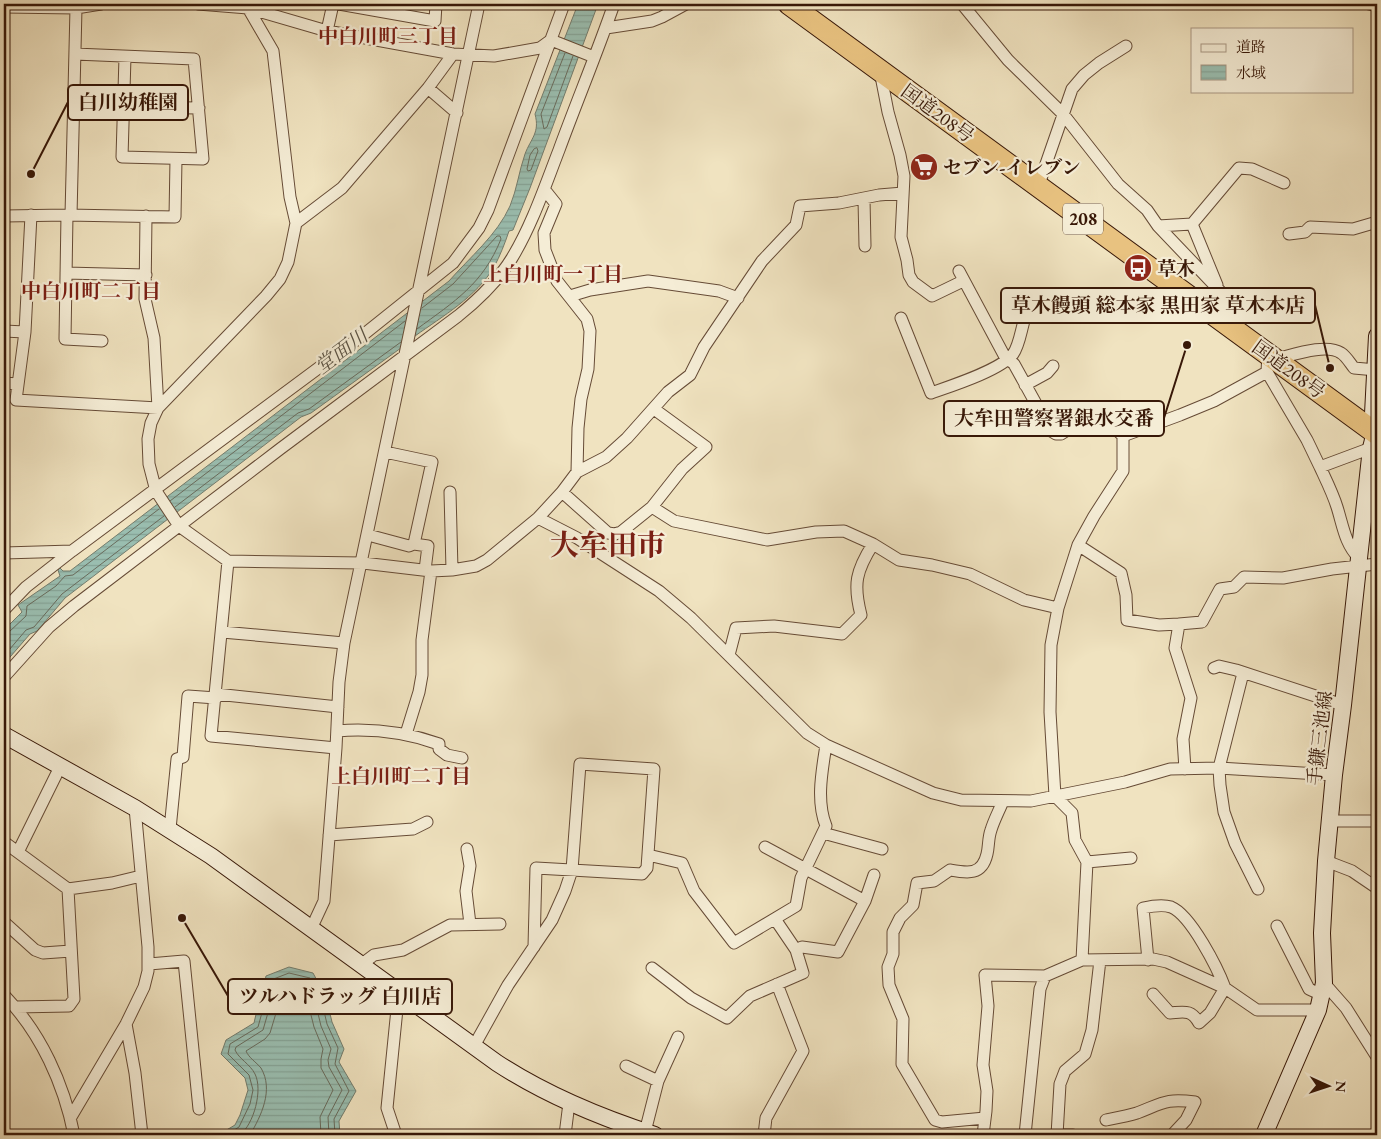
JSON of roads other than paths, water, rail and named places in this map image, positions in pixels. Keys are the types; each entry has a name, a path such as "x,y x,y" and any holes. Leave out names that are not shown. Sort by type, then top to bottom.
{"highway":[{"name":"国道208号","path":"789,4 1038,187 1177,286 1235,331 1270,362 1374,438"}],"street":[{"path":"4,7 76,8 102,4"},
{"path":"198,4 248,6 327,31 453,54 494,56 540,48 551,40"},
{"path":"327,31 332,4"},
{"path":"339,4 435,21 436,4"},
{"path":"311,929 324,901 336,748 339,682 344,643 363,563 480,4"},
{"path":"4,610 26,587 72,551 156,491 418,294 453,264 478,228 497,188 564,4"},
{"path":"4,677 25,652 68,611 177,524 406,352 458,316 493,284 512,258 544,190 614,4"},
{"path":"606,28 652,21 686,4"},
{"path":"962,4 1008,60 1063,114 1118,184 1146,210 1158,226 1220,291"},
{"path":"1369,4 1377,6"},
{"path":"248,6 272,51 290,197 296,223 288,262 280,279 266,296 158,408 151,423 148,439 149,464 156,491 177,524 228,561 363,563 428,571 476,566 487,560 538,518 577,472 606,457 628,438 668,392 690,375 704,347 762,261 796,225 800,206 839,203 864,199 879,194 903,193"},
{"path":"76,8 65,339 102,341"},
{"path":"551,40 594,57"},
{"path":"1038,187 1072,89 1084,75 1099,63 1126,46"},
{"path":"75,54 194,59 203,159 122,157 125,57"},
{"path":"296,223 342,188 428,88 453,54"},
{"path":"880,70 904,176 901,237 908,260 909,275 913,282 932,296 961,276 1008,359 1014,364 1050,431 1061,434 1097,412 1123,436 1123,471 1078,545 1058,608 1051,645 1050,712 1055,796 1072,813 1076,840 1087,862 1082,960"},
{"path":"428,88 457,113"},
{"path":"124,107 199,108"},
{"path":"4,216 175,217 176,158"},
{"path":"1158,226 1192,224 1239,168 1252,169 1284,183"},
{"path":"544,190 556,204 544,233 545,250 557,281 587,320 590,331 588,368 581,399 578,428 577,472"},
{"path":"864,199 865,246"},
{"path":"31,215 25,332 16,400 158,408"},
{"path":"146,216 145,299 154,338 158,408"},
{"path":"1289,234 1305,232 1310,227 1353,229 1377,222"},
{"path":"1192,224 1220,291 1235,317 1235,331"},
{"path":"66,273 146,275"},
{"path":"570,296 590,290 648,281 719,291 738,298"},
{"path":"901,318 932,393 972,378 1008,359 1014,352 1024,321"},
{"path":"4,331 25,332"},
{"name":"手鎌三池線","path":"1264,1135 1322,996 1322,933 1326,861 1358,562 1374,438 1373,414 1377,336"},
{"path":"1123,436 1214,401 1270,362 1321,349 1342,353 1354,368 1376,374"},
{"path":"1270,362 1320,467 1337,508 1344,533 1358,562"},
{"path":"1025,385 1047,373 1053,366"},
{"path":"4,383 18,384"},
{"path":"562,492 608,533 615,534 621,532 652,507 682,469 706,447 654,409"},
{"path":"1320,467 1374,438"},
{"path":"385,452 432,462 414,544"},
{"path":"450,492 452,570"},
{"path":"652,507 674,521 766,540 816,532 844,531 873,544 898,560 932,565 970,574 1024,600 1058,608"},
{"path":"538,518 577,538 659,591 691,618 808,733 826,745 933,793 961,800 1031,801 1125,782 1170,770 1219,768 1334,775"},
{"path":"368,535 409,546 414,544 428,546 428,571 422,640 422,675 419,692 406,734"},
{"path":"729,656 736,628 774,626 842,634 861,615 856,595 857,579 864,558 873,544"},
{"path":"1078,545 1121,573 1126,595 1126,620 1159,625 1202,622 1220,590 1234,587 1244,577 1283,578 1358,562 1377,564"},
{"path":"4,554 72,551"},
{"path":"228,561 211,736 336,748"},
{"path":"1179,624 1175,648 1191,698 1183,738 1185,770"},
{"path":"222,632 344,643"},
{"path":"1214,668 1219,666 1343,705"},
{"path":"1243,673 1219,768 1220,785 1224,812 1235,843 1258,889"},
{"path":"170,829 177,758 183,757 188,696 216,696 338,707"},
{"path":"337,731 357,730 416,736 439,744 439,749 447,756 462,758"},
{"path":"4,735 170,829 211,856 526,1082 569,1103 603,1118 650,1134 658,1081 678,1037"},
{"path":"648,855 682,864 694,891 734,943 775,919 796,906 801,878 826,826 822,815 821,777 826,745"},
{"path":"474,1046 508,986 534,947 552,920 565,891 572,870 580,764 654,769 647,868 642,874 572,870 536,868 534,947"},
{"path":"18,852 60,767"},
{"path":"985,1118 942,1122 936,1120 902,1064 903,1019 890,985 888,967 893,954 893,932 900,918 913,905 917,883 934,880 950,870 966,873 974,872 983,864 987,855 990,831 1003,801"},
{"path":"71,1116 126,1024 144,988 149,964 135,808"},
{"path":"1331,821 1377,821"},
{"path":"329,835 412,829 427,822"},
{"path":"823,833 882,849"},
{"path":"4,842 68,889 112,883 141,876"},
{"path":"765,847 865,901"},
{"path":"468,849 470,866 466,891 470,924"},
{"path":"1087,862 1131,858"},
{"path":"1326,861 1352,871 1377,888"},
{"path":"796,950 802,947 838,952 865,901 874,874"},
{"path":"16,1007 69,1006 74,999 68,889"},
{"path":"1148,960 1143,908 1158,905 1171,907 1184,916 1193,928 1220,974 1225,988"},
{"path":"652,968 691,998 727,1018 750,996 803,973 796,950 775,919"},
{"path":"4,922 35,950 43,953 71,951"},
{"path":"362,964 374,955 403,950 450,925 500,924"},
{"path":"1276,926 1309,989 1346,1008 1377,1057"},
{"path":"983,1135 987,1091 983,1065 988,1006 985,975 1046,976 1082,960 1148,960 1168,962 1225,988 1257,1010 1322,996"},
{"path":"1073,1135 1056,1135 1060,1084 1065,1071 1085,1054 1092,1030 1100,960"},
{"path":"149,964 184,961 199,1109"},
{"path":"1025,1135 1040,989 1046,976"},
{"path":"764,1135 766,1118 803,1051 777,984"},
{"path":"1153,994 1170,1013 1189,1012 1195,1015 1199,1023 1210,1013 1225,988"},
{"path":"396,1135 387,1108 397,1009 402,994"},
{"path":"4,995 16,1007 56,1072 71,1116 74,1135"},
{"path":"126,1024 135,1073 142,1135"},
{"path":"626,1066 658,1081"},
{"path":"1106,1120 1136,1113 1164,1101 1195,1102 1186,1120 1172,1135"},
{"path":"565,1135 569,1103"}],"water":[{"path":"578,4 598,4 513,230 509,231 494,267 487,278 468,297 412,340 311,413 301,417 65,598 37,631 30,634 4,664 4,630 22,612 18,605 60,576 58,570 60,568 63,571 70,571 449,281 498,227 510,206 525,154 536,131 535,114"},
{"path":"289,967 313,973 326,997 332,1022 344,1049 339,1062 356,1091 339,1121 340,1135 218,1135 235,1125 248,1090 245,1078 221,1054 226,1040 254,1023 266,976"}],"place":[{"name":"セブン-イレブン","path":"924,167"},
{"name":"白川幼稚園","path":"31,174"},
{"name":"草木","path":"1138,268"},
{"name":"大牟田警察署銀水交番","path":"1187,345"},
{"name":"草木饅頭 総本家 黒田家 草木本店","path":"1330,368"},
{"name":"ツルハドラッグ 白川店","path":"182,918"}],"district":[{"name":"中白川町三丁目","path":"388,36"},
{"name":"上白川町一丁目","path":"553,274"},
{"name":"中白川町二丁目","path":"91,291"},
{"name":"大牟田市","path":"608,545"},
{"name":"上白川町二丁目","path":"401,776"}],"water label":[{"name":"堂面川","path":"341,351"}]}
